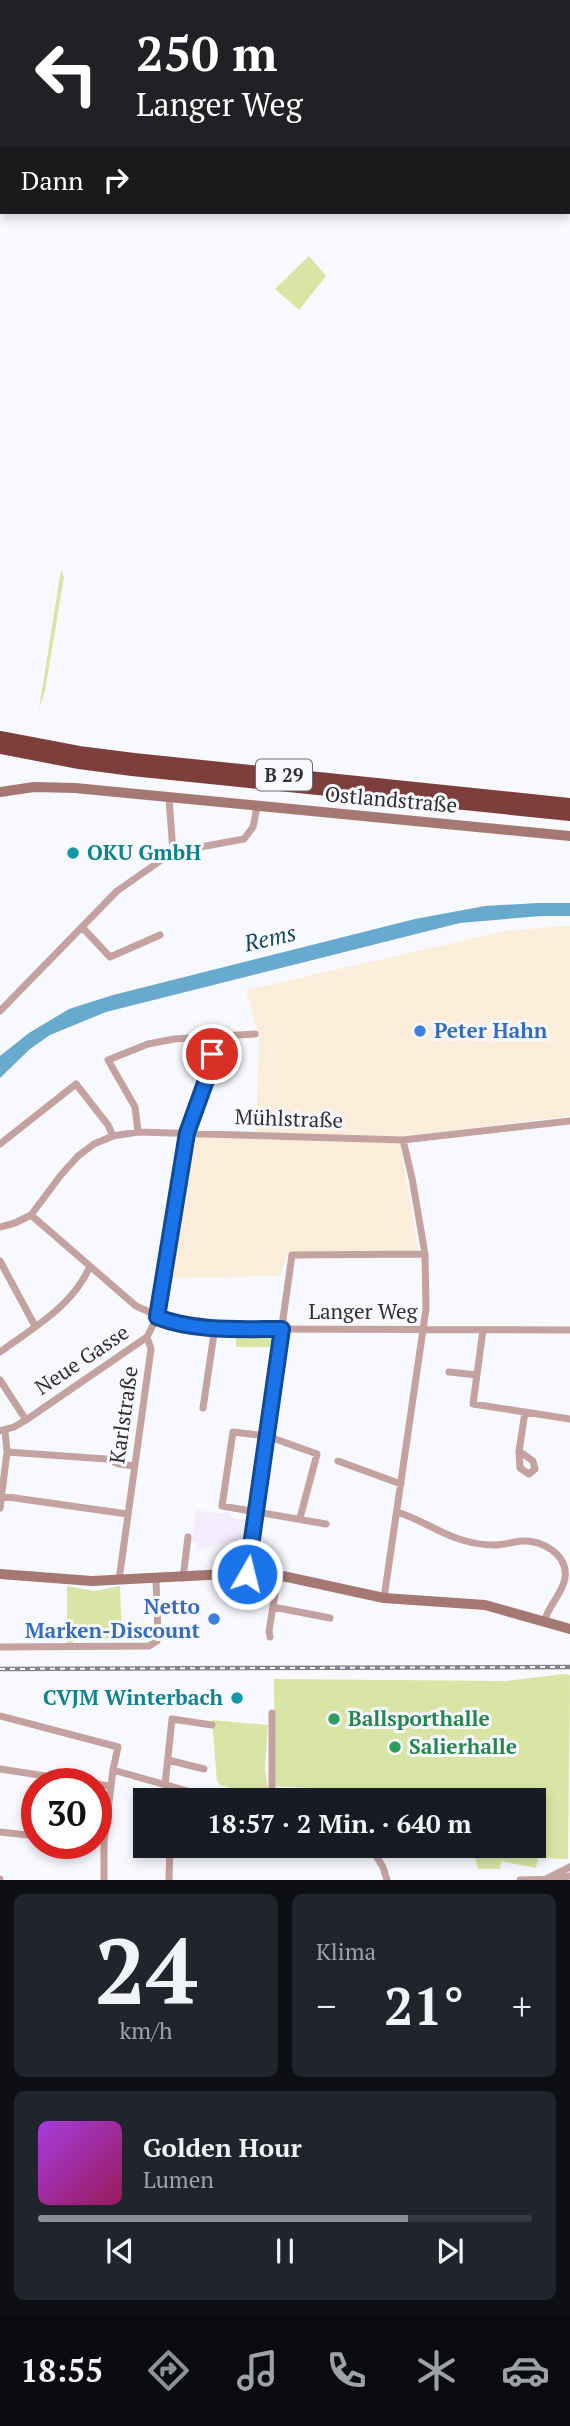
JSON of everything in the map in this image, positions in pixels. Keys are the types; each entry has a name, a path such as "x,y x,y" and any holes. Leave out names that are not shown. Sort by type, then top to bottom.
{"highway":[{"name":"B 29","path":"0,737 34,745 134,760 570,804"},
{"name":"B 29","path":"0,748 132,770 570,815"}],"street":[{"name":"Ostlandstraße","path":"0,792 34,787 62,787 570,836"},
{"path":"169,798 173,852"},
{"path":"0,1011 117,891 173,852 244,839 253,827 257,807"},
{"path":"82,927 110,957 160,935"},
{"path":"138,1132 135,1107 108,1060 148,1044 174,1039 255,1034"},
{"name":"Karlstraße","path":"119,1580 151,1349 148,1337 157,1317 187,1133 209,1072 216,1037"},
{"path":"0,1144 76,1084 108,1125 113,1136"},
{"name":"Mühlstraße","path":"31,1215 78,1156 94,1144 113,1136 138,1132 403,1140 570,1121"},
{"path":"384,1598 426,1309 425,1254 403,1140"},
{"path":"0,1227 31,1215"},
{"name":"Langer Weg","path":"31,1215 136,1306 157,1317 186,1324 215,1328 570,1330"},
{"path":"247,1574 292,1255 425,1254"},
{"path":"0,1261 35,1326"},
{"path":"0,1352 55,1314 84,1280 90,1266"},
{"path":"203,1408 215,1328"},
{"path":"484,1330 473,1404 570,1419"},
{"name":"Neue Gasse","path":"2,1431 26,1420 148,1337"},
{"path":"449,1372 477,1375"},
{"path":"0,1380 26,1420"},
{"path":"519,1451 525,1412"},
{"path":"0,1508 7,1452 2,1431"},
{"path":"300,1518 317,1454 267,1436 233,1432 222,1506 326,1524"},
{"path":"7,1452 106,1459 134,1466"},
{"path":"338,1461 401,1484"},
{"path":"1,1496 127,1514"},
{"path":"397,1512 414,1517 462,1540 491,1545 522,1541 539,1544 558,1553 565,1577 544,1622"},
{"path":"183,1578 188,1537"},
{"path":"0,1574 72,1580 247,1574 278,1576 384,1598 485,1605 570,1629"},
{"path":"270,1637 278,1576"},
{"path":"0,1647 149,1646 157,1641 158,1635 156,1579"},
{"path":"273,1607 330,1618"},
{"path":"272,1713 272,1788"},
{"path":"0,1716 118,1746 112,1775"},
{"path":"165,1785 172,1719 212,1725"},
{"path":"169,1760 204,1769"},
{"path":"0,1769 21,1772"},
{"path":"113,1770 173,1788"},
{"path":"0,1832 21,1834"},
{"path":"169,1880 170,1858"},
{"path":"377,1858 387,1880"},
{"path":"102,1859 104,1880"},
{"path":"547,1878 570,1867"},
{"path":"520,1880 570,1876"}],"shaded area":[{"path":"570,926 570,1116 399,1137 419,1255 287,1256 280,1276 166,1278 189,1130 256,1132 259,1039 246,990 505,931"},
{"path":"196,1510 221,1514 227,1512 232,1518 252,1520 248,1544 230,1541 196,1551 197,1543 191,1542"}],"green space":[{"path":"309,256 326,276 299,310 275,289"},
{"path":"61,570 64,577 45,691 39,709"},
{"path":"236,1334 276,1335 276,1347 236,1347"},
{"path":"67,1586 94,1591 120,1586 122,1639 73,1639 73,1643 67,1643"},
{"path":"570,1675 568,1859 538,1858 546,1858 546,1788 275,1786 274,1679 505,1681"},
{"path":"212,1720 268,1725 265,1767 268,1788 228,1788 217,1782"},
{"path":"475,1858 538,1858 536,1868 501,1861 500,1869 478,1869"}],"water":[{"path":"570,903 570,916 460,923 106,1012 50,1035 30,1049 0,1078 0,1056 29,1033 69,1009 113,995 415,919 485,906"}],"railway":[{"path":"0,1669 570,1667"}],"place":[{"name":"OKU GmbH","path":"73,853"},
{"name":"Peter Hahn","path":"420,1031"},
{"name":"Netto Marken-Discount","path":"214,1619"},
{"name":"CVJM Winterbach","path":"237,1698"},
{"name":"Ballsporthalle","path":"334,1719"},
{"name":"Salierhalle","path":"395,1747"}],"route":[{"path":"212,1054 209,1072 187,1133 157,1317 167,1321 229,1329 282,1329 247,1574"}],"water label":[{"name":"Rems","path":"270,938"}]}
